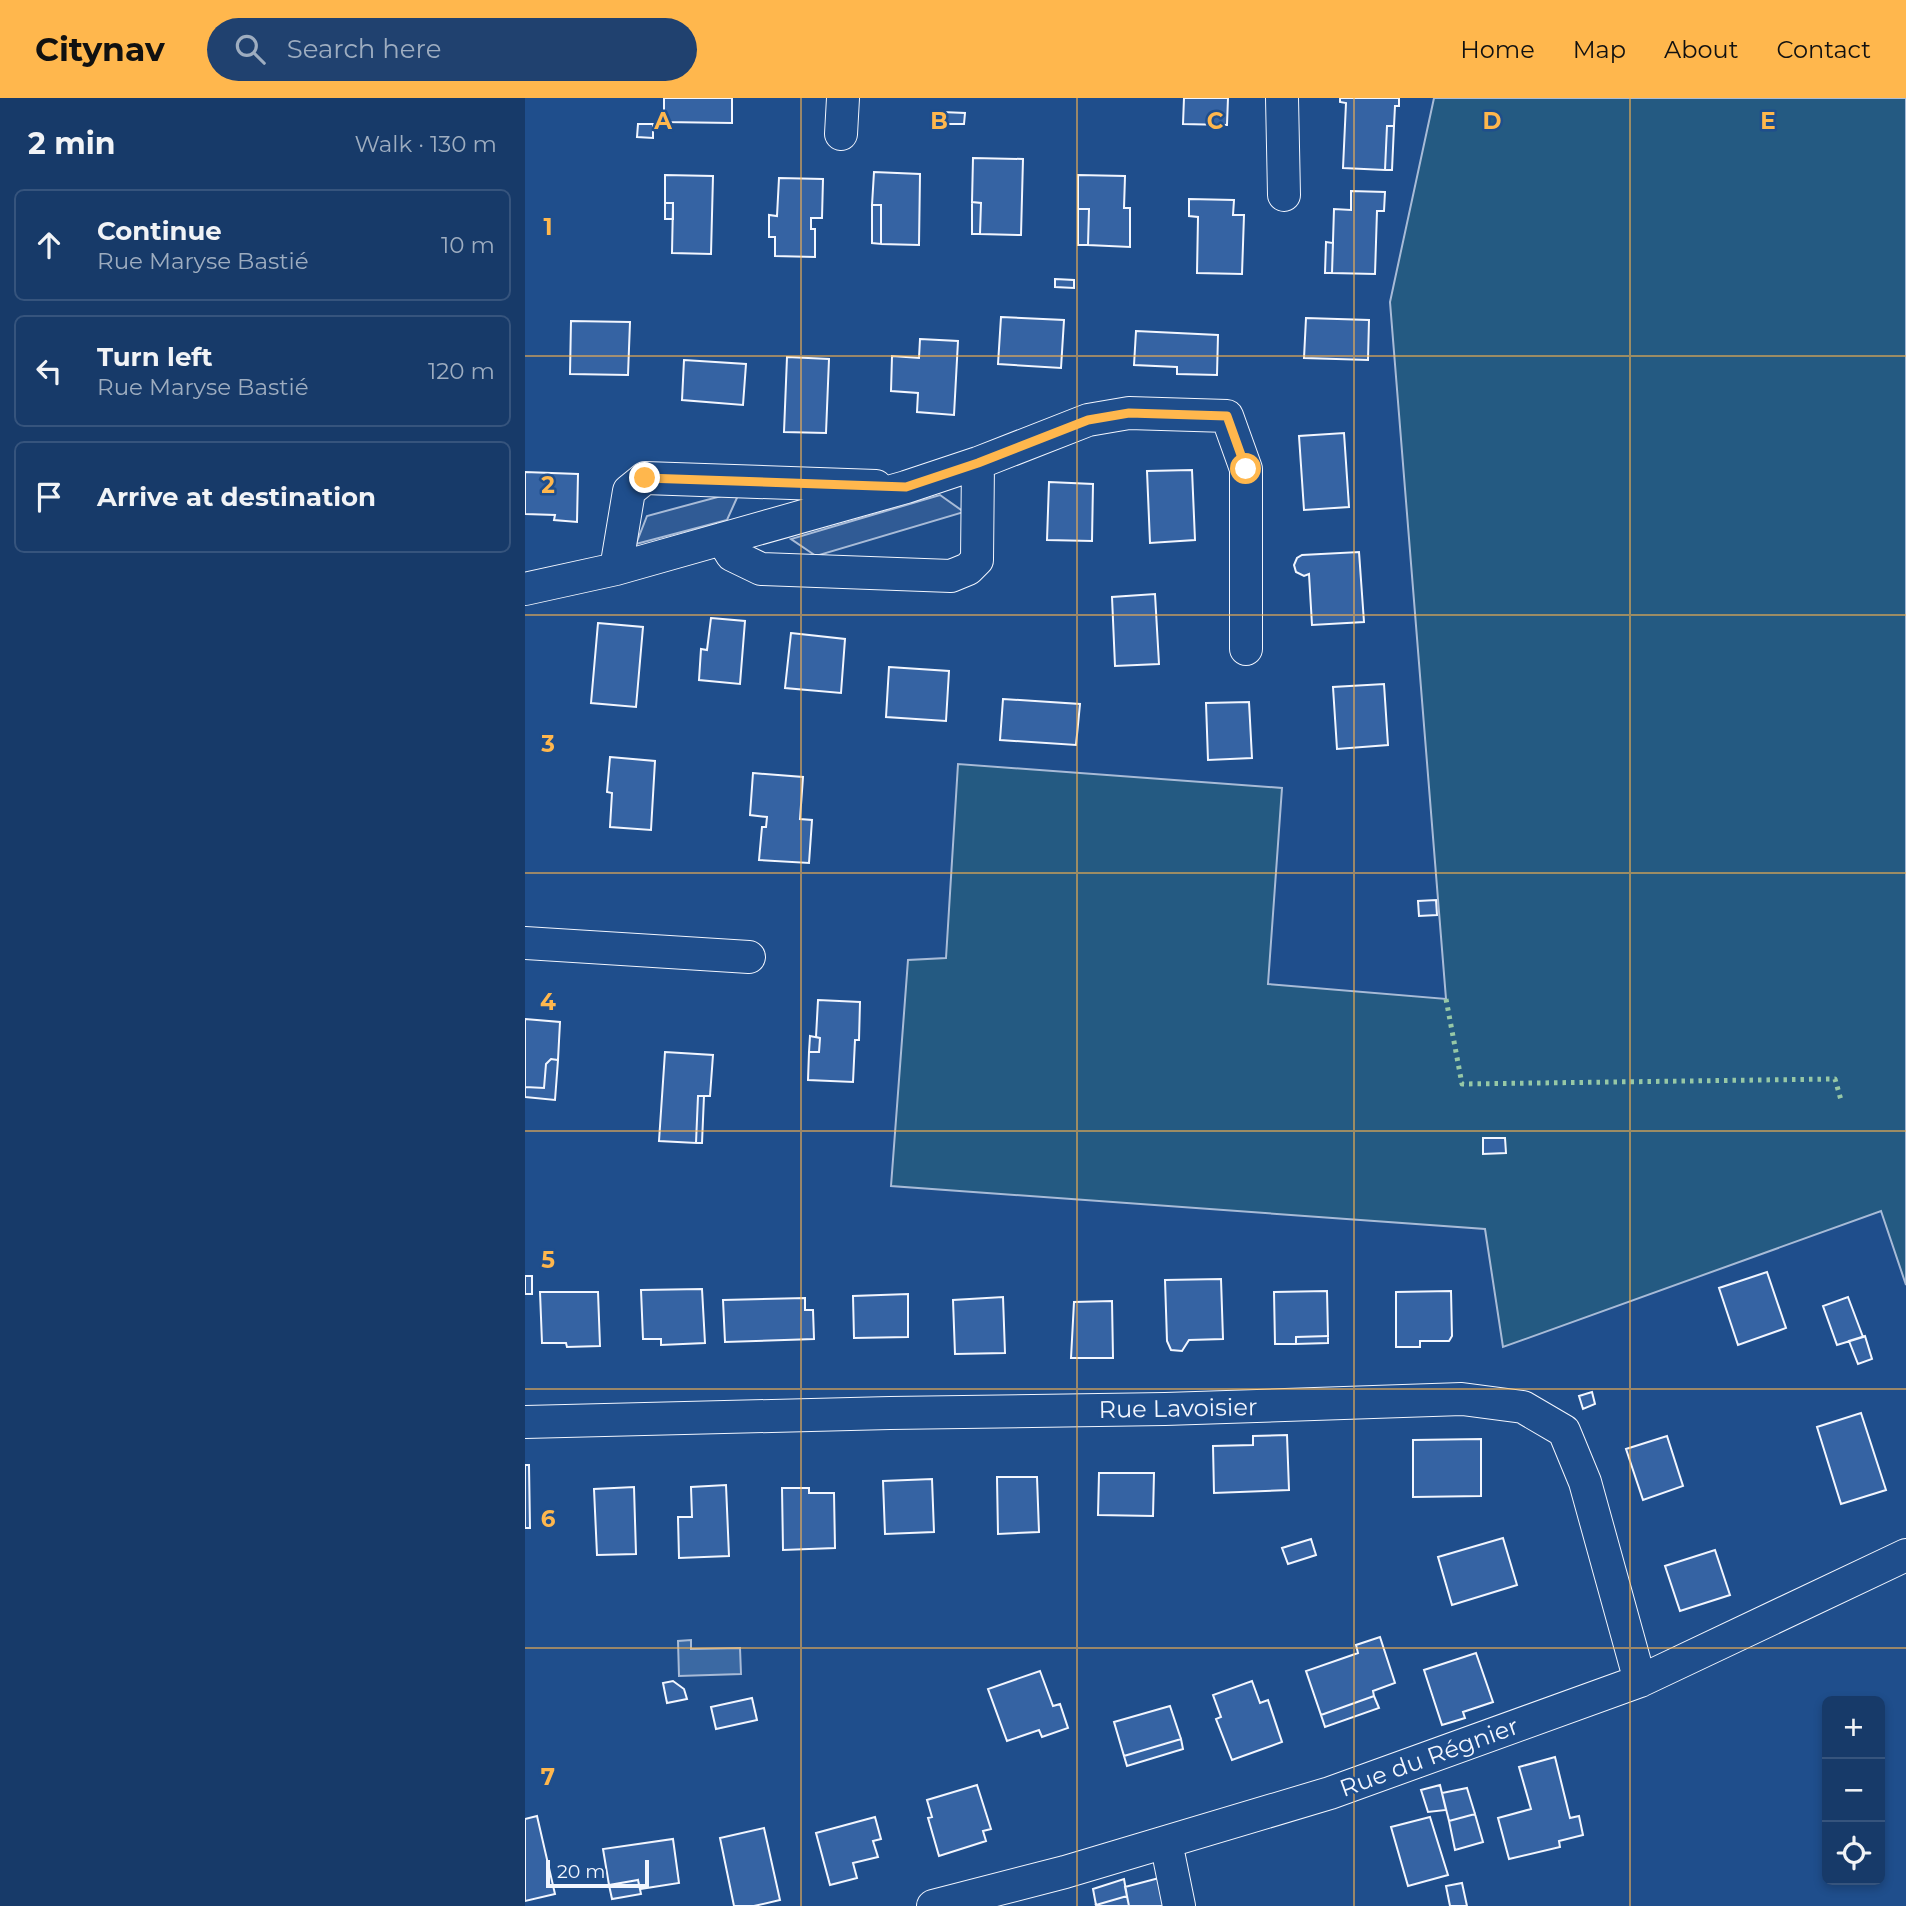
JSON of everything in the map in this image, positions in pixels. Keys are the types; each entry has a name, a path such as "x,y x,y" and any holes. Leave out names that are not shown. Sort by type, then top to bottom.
{"street":[{"path":"841,134 843,98"},
{"path":"1282,98 1284,195"},
{"path":"525,589 615,569 906,487 978,463 1088,420 1129,413 1227,416 1246,469 1246,649"},
{"path":"722,539 733,555 761,569 951,576 968,569 977,560 978,463"},
{"path":"615,569 629,491 645,478 906,487"},
{"path":"525,943 749,957"},
{"name":"Rue Lavoisier","path":"525,1422 1165,1409 1462,1399 1523,1407 1564,1431 1585,1482 1640,1681"},
{"name":"Rue du Régnier","path":"933,1906 1065,1872 1330,1793 1640,1681 1906,1555"},
{"path":"1166,1842 1179,1906"}],"shaded area":[{"path":"1434,98 1906,98 1906,1285 1881,1211 1503,1347 1485,1229 891,1186 908,960 946,958 958,764 1282,788 1268,984 1446,999 1390,302"},
{"path":"740,491 727,520 636,544 647,516"},
{"path":"940,495 964,512 816,556 791,539"},
{"path":"691,1640 691,1649 740,1648 741,1674 679,1676 678,1641"}],"building":[{"path":"664,98 732,98 732,123 664,122"},
{"path":"1184,98 1228,98 1227,125 1183,124"},
{"path":"1340,98 1399,98 1399,106 1395,106 1394,126 1387,126 1385,170 1343,168 1346,103 1340,102"},
{"path":"942,112 965,113 964,124 941,124"},
{"path":"638,124 653,124 653,138 637,137"},
{"path":"1387,126 1394,126 1392,170 1385,170"},
{"path":"973,158 1023,159 1021,235 980,234 981,203 972,202"},
{"path":"874,172 920,174 919,245 881,244 881,205 872,205"},
{"path":"665,175 713,176 711,254 672,253 673,203 665,203"},
{"path":"1078,175 1125,176 1124,208 1130,208 1130,247 1088,245 1089,209 1078,209"},
{"path":"779,178 823,179 822,218 811,218 811,229 815,229 815,257 775,256 775,237 769,237 769,215 777,216"},
{"path":"1351,191 1385,192 1384,211 1377,211 1375,274 1332,273 1334,209 1351,210"},
{"path":"1189,199 1234,200 1233,215 1244,215 1242,274 1197,273 1198,217 1189,216"},
{"path":"972,202 981,203 980,234 972,234"},
{"path":"665,203 673,203 673,219 665,219"},
{"path":"872,205 881,205 881,244 872,243"},
{"path":"1078,209 1089,209 1088,245 1078,245"},
{"path":"1326,242 1333,243 1332,273 1325,273"},
{"path":"1055,279 1074,280 1074,288 1055,287"},
{"path":"1001,317 1064,320 1061,368 998,364"},
{"path":"1306,318 1369,320 1368,360 1304,358"},
{"path":"571,321 630,322 628,375 570,374"},
{"path":"1136,331 1218,335 1217,375 1177,374 1177,367 1134,365"},
{"path":"920,339 958,341 954,415 917,412 918,393 891,391 892,356 919,358"},
{"path":"787,357 829,359 826,433 784,432"},
{"path":"684,360 746,364 743,405 682,400"},
{"path":"1344,433 1349,507 1304,510 1299,436"},
{"path":"1192,470 1195,540 1150,543 1147,471"},
{"path":"525,472 578,474 577,522 554,520 555,515 525,514"},
{"path":"1049,482 1093,484 1092,541 1047,540"},
{"path":"1359,552 1364,622 1312,625 1309,574 1304,576 1296,572 1294,565 1297,558 1302,555"},
{"path":"1155,594 1159,664 1115,666 1112,597"},
{"path":"711,618 745,621 740,684 699,680 701,649 707,650"},
{"path":"598,623 643,627 636,707 591,703"},
{"path":"791,633 845,639 841,693 785,688"},
{"path":"889,667 949,671 946,721 886,717"},
{"path":"1384,684 1388,745 1337,749 1333,687"},
{"path":"1003,699 1080,704 1076,745 1000,740"},
{"path":"1249,702 1252,758 1208,760 1206,703"},
{"path":"610,757 655,761 651,830 610,827 612,793 607,792"},
{"path":"753,773 803,777 800,819 812,820 809,863 759,860 762,827 766,827 767,817 750,815"},
{"path":"1436,900 1437,915 1419,916 1418,901"},
{"path":"818,1000 860,1002 859,1040 855,1040 853,1082 808,1080 809,1052 819,1052 820,1038 816,1037"},
{"path":"525,1019 560,1022 558,1060 551,1059 546,1064 544,1088 525,1087"},
{"path":"810,1036 820,1038 819,1052 809,1052"},
{"path":"665,1052 713,1055 710,1096 698,1096 696,1143 659,1141"},
{"path":"551,1059 558,1060 555,1100 525,1097 525,1087 544,1088 546,1064"},
{"path":"698,1096 704,1096 702,1143 696,1143"},
{"path":"1483,1138 1505,1138 1506,1153 1483,1154"},
{"path":"1767,1272 1786,1328 1738,1345 1719,1288"},
{"path":"525,1276 532,1276 532,1294 525,1294"},
{"path":"1221,1279 1223,1339 1189,1340 1182,1351 1171,1350 1167,1341 1165,1280"},
{"path":"702,1289 705,1343 661,1345 661,1339 643,1339 641,1290"},
{"path":"1327,1291 1328,1336 1296,1337 1296,1344 1275,1344 1274,1292"},
{"path":"1451,1291 1452,1336 1449,1341 1420,1341 1420,1347 1396,1347 1396,1292"},
{"path":"540,1292 598,1292 600,1346 567,1347 566,1343 542,1343"},
{"path":"908,1294 908,1337 854,1338 853,1296"},
{"path":"1003,1297 1005,1353 955,1354 953,1300"},
{"path":"1848,1297 1863,1337 1837,1345 1823,1306"},
{"path":"805,1298 805,1310 813,1310 814,1339 725,1342 723,1300"},
{"path":"1112,1301 1113,1358 1071,1358 1074,1302"},
{"path":"1328,1336 1328,1343 1296,1344 1296,1337"},
{"path":"1865,1336 1872,1359 1858,1364 1849,1341"},
{"path":"1592,1392 1595,1404 1583,1409 1579,1396"},
{"path":"1861,1413 1886,1490 1841,1504 1817,1427"},
{"path":"1287,1435 1289,1490 1214,1493 1213,1446 1253,1445 1253,1436"},
{"path":"1667,1436 1683,1486 1643,1500 1626,1449"},
{"path":"1481,1439 1481,1496 1413,1497 1413,1440"},
{"path":"525,1465 529,1465 530,1528 525,1528"},
{"path":"1099,1473 1154,1473 1153,1516 1098,1515"},
{"path":"997,1477 1037,1477 1039,1532 998,1534"},
{"path":"932,1479 934,1532 885,1534 883,1481"},
{"path":"726,1485 729,1556 679,1558 678,1517 692,1517 691,1487"},
{"path":"634,1487 636,1554 597,1555 594,1489"},
{"path":"782,1488 809,1488 809,1493 834,1493 835,1548 783,1550"},
{"path":"1503,1538 1517,1585 1452,1605 1438,1557"},
{"path":"1311,1539 1316,1555 1288,1564 1282,1548"},
{"path":"1715,1550 1730,1595 1680,1611 1665,1566"},
{"path":"1380,1637 1395,1683 1373,1691 1374,1696 1321,1715 1306,1671 1358,1653 1356,1645"},
{"path":"1476,1653 1493,1702 1463,1712 1465,1718 1442,1725 1424,1670"},
{"path":"1040,1671 1053,1706 1060,1704 1068,1728 1042,1737 1039,1730 1007,1741 988,1689"},
{"path":"673,1681 684,1689 687,1699 667,1703 663,1683"},
{"path":"1252,1681 1260,1703 1268,1700 1282,1742 1232,1760 1216,1719 1221,1717 1213,1695"},
{"path":"1374,1696 1379,1708 1325,1727 1321,1715"},
{"path":"752,1698 757,1720 716,1729 711,1707"},
{"path":"1170,1706 1181,1739 1124,1756 1114,1722"},
{"path":"1181,1739 1183,1749 1127,1766 1124,1756"},
{"path":"1555,1757 1570,1818 1579,1816 1583,1835 1559,1841 1560,1847 1509,1859 1498,1818 1531,1809 1519,1767"},
{"path":"977,1785 991,1829 983,1831 986,1841 939,1856 928,1818 932,1817 927,1800"},
{"path":"1440,1785 1446,1810 1428,1812 1421,1790"},
{"path":"1467,1788 1475,1814 1449,1821 1442,1793"},
{"path":"1475,1814 1483,1842 1455,1850 1449,1821"},
{"path":"537,1816 555,1894 525,1901 525,1819"},
{"path":"875,1817 881,1839 873,1841 878,1857 853,1863 857,1878 830,1885 816,1833"},
{"path":"1430,1817 1448,1875 1408,1886 1391,1827"},
{"path":"764,1828 780,1900 754,1906 734,1906 720,1838"},
{"path":"673,1839 679,1883 640,1889 638,1880 609,1885 603,1849"},
{"path":"1159,1878 1165,1906 1129,1906 1125,1887"},
{"path":"1124,1879 1127,1896 1096,1905 1093,1889"},
{"path":"638,1880 641,1894 612,1899 609,1885"},
{"path":"1462,1883 1467,1906 1450,1906 1446,1886"},
{"path":"1127,1896 1129,1906 1096,1905"}],"hedge":[{"path":"1446,999 1462,1084 1835,1079 1841,1100"}],"route":[{"path":"645,478 906,487 978,463 1088,420 1129,413 1227,416 1246,469"}]}
